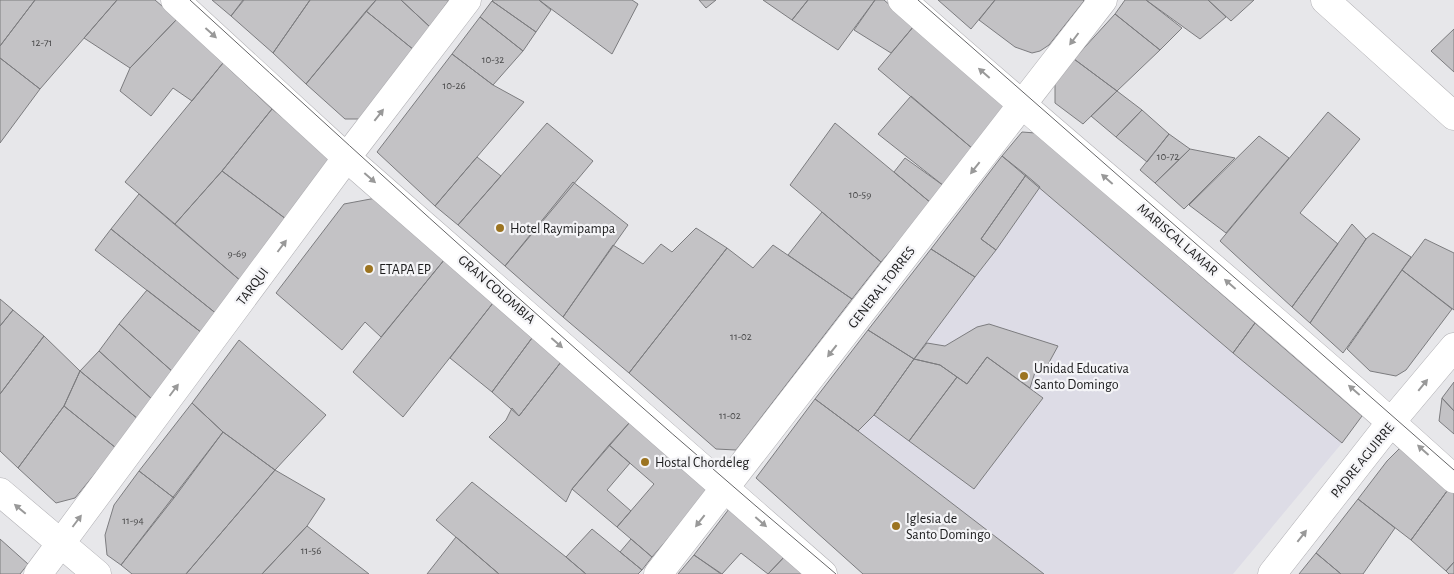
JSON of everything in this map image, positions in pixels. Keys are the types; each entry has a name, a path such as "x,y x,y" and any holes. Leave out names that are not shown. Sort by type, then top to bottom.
{"street":[{"name":"GRAN COLOMBIA","path":"175,0 347,158 724,490 823,574"},
{"name":"TARQUI","path":"38,574 347,158 467,0"},
{"name":"MARISCAL LAMAR","path":"902,0 1023,107 1391,422 1454,479"},
{"name":"GENERAL TORRES","path":"658,574 1023,107 1104,0"},
{"path":"1325,0 1454,116"},
{"name":"PADRE AGUIRRE","path":"1272,574 1391,422 1454,347"},
{"path":"0,492 98,574"}],"shaded area":[{"name":"Unidad Educativa Santo Domingo","path":"1002,156 1233,353 1342,443 1233,574 1044,574 815,399"}],"building":[{"path":"0,0 35,0 0,46"},
{"path":"35,0 117,0 40,89 0,58 0,46"},
{"path":"117,0 155,0 177,19 130,68 84,38"},
{"path":"212,0 243,0 231,16"},
{"path":"244,0 310,0 273,53 231,16"},
{"path":"310,0 376,0 306,84 273,53"},
{"path":"376,0 401,0 430,27 414,50 366,11"},
{"path":"401,0 449,0 430,27"},
{"path":"493,0 539,0 551,10 536,32"},
{"path":"539,0 632,0 638,4 612,54"},
{"path":"699,0 716,0 706,8"},
{"path":"763,0 808,0 792,20"},
{"path":"808,0 875,0 838,50 792,20"},
{"path":"875,0 884,0 914,26 891,53 854,30"},
{"path":"938,0 995,0 971,29"},
{"path":"995,0 1084,1 1049,45 1040,51 1032,53 1015,47 979,20"},
{"path":"1125,0 1146,0 1182,28 1160,50 1115,14"},
{"path":"1146,0 1208,0 1226,17 1200,39"},
{"path":"1208,0 1254,0 1231,21"},
{"path":"492,1 536,32 523,51 480,17"},
{"path":"366,11 414,50 361,119 345,119 306,84"},
{"path":"1115,14 1160,50 1117,91 1074,59"},
{"path":"480,17 523,51 493,85 452,54"},
{"path":"177,19 223,63 192,101 173,88 151,116 120,91 130,68"},
{"path":"914,26 1007,104 973,149 878,69"},
{"path":"1454,29 1454,72 1431,51"},
{"path":"452,54 493,85 524,102 435,206 377,152"},
{"path":"0,58 40,89 0,143"},
{"path":"1074,59 1117,91 1083,124 1055,103 1055,82"},
{"path":"223,63 272,109 222,171 175,224 125,182"},
{"path":"1117,91 1142,110 1116,137 1091,116"},
{"path":"911,96 973,149 944,186 878,134"},
{"path":"272,109 333,158 290,222 222,171"},
{"path":"1142,110 1169,134 1147,162 1116,137"},
{"path":"1328,112 1360,139 1300,213 1338,244 1292,307 1220,241"},
{"path":"547,123 593,161 505,266 458,225"},
{"path":"835,123 931,203 881,262 790,185"},
{"path":"1022,132 1036,133 1255,323 1233,353 1002,156"},
{"path":"1169,134 1190,149 1155,183 1140,170"},
{"path":"1259,136 1289,158 1226,233 1189,205"},
{"path":"1190,149 1235,158 1184,209 1155,183"},
{"path":"1002,156 1026,175 981,239 996,250 975,277 931,249"},
{"path":"477,157 501,176 458,225 435,206"},
{"path":"905,158 944,186 931,203 894,172"},
{"path":"222,171 290,222 242,282 175,224"},
{"path":"1026,175 1040,187 996,250 981,239"},
{"path":"573,182 628,225 563,317 505,266"},
{"path":"139,194 242,282 218,315 111,229"},
{"path":"376,198 445,259 381,337 365,322 342,350 276,293 344,204"},
{"path":"822,212 881,262 852,299 788,255"},
{"path":"1352,224 1366,239 1310,323 1292,307"},
{"path":"696,228 727,248 629,373 563,317 613,245 643,264 661,244 672,252"},
{"path":"111,229 218,315 202,333 95,250"},
{"path":"1373,233 1411,257 1343,353 1310,323 1366,239"},
{"path":"1425,239 1454,253 1454,310 1402,270"},
{"path":"773,245 852,299 736,450 716,449 629,373 727,248 753,268"},
{"path":"931,249 975,277 914,359 868,330"},
{"path":"444,260 493,303 403,417 353,372"},
{"path":"1402,270 1452,309 1406,370 1396,376 1370,371 1347,349"},
{"path":"147,290 202,333 173,372 119,324"},
{"path":"0,299 13,310 0,326"},
{"path":"493,303 532,338 492,392 450,358"},
{"path":"13,310 44,336 0,394 0,326"},
{"path":"1255,323 1362,416 1342,443 1233,353"},
{"path":"119,324 173,372 153,400 99,351"},
{"path":"989,324 1058,346 1046,368 1037,366 1030,388 987,357 967,384 940,365 914,359 927,343 945,346 977,327"},
{"path":"868,330 914,359 874,415 858,431 815,399"},
{"path":"44,336 80,371 64,406 18,468 0,451 0,394"},
{"path":"532,338 561,362 519,416 492,392"},
{"path":"239,340 326,415 275,470 223,432 192,403"},
{"path":"99,351 153,400 138,419 80,371"},
{"path":"987,357 1043,398 974,489 909,441 957,377 967,384"},
{"path":"914,359 940,365 957,377 909,441 874,415"},
{"path":"561,362 630,422 572,489 566,502 489,437 506,420 512,408 519,416"},
{"path":"80,371 138,419 116,448 64,406"},
{"path":"1454,382 1454,411 1442,398"},
{"path":"1442,398 1454,411 1454,434 1439,421"},
{"name":"Iglesia de Santo Domingo","path":"815,399 1044,574 863,574 756,478"},
{"path":"192,403 223,432 174,498 139,471"},
{"path":"64,406 116,448 75,498 56,503 18,468"},
{"path":"630,422 709,491 652,557 617,527 654,484 609,445"},
{"path":"223,432 275,470 186,574 132,574 121,565"},
{"path":"609,445 630,463 607,490 631,511 617,527 572,489"},
{"path":"1407,447 1450,487 1411,540 1358,499 1387,461 1399,449"},
{"path":"275,470 325,499 307,526 262,574 186,574"},
{"path":"139,471 174,498 121,565 107,555 105,535 114,505"},
{"path":"472,482 586,574 499,574 436,520"},
{"path":"1450,487 1454,491 1454,562 1446,571 1411,540"},
{"path":"1358,499 1395,528 1363,574 1341,574 1316,553"},
{"path":"729,509 787,554 768,574 741,553 722,574 694,555"},
{"path":"307,526 369,574 262,574"},
{"path":"592,529 642,570 638,574 586,574 566,557"},
{"path":"456,537 499,574 427,574"},
{"path":"0,539 28,564 20,574 0,574"},
{"path":"631,539 652,557 642,570 620,552"},
{"path":"1316,553 1341,574 1299,574"},
{"path":"787,554 810,574 768,574"},
{"path":"694,555 721,574 678,574"},
{"path":"1454,562 1454,574 1449,574 1446,571"}],"tram line":[{"path":"190,0 672,434 836,574"},
{"path":"918,0 1454,470"}],"place":[{"name":"Hotel Raymipampa","path":"500,228"},
{"name":"ETAPA EP","path":"369,269"},
{"name":"Unidad Educativa Santo Domingo","path":"1024,376"},
{"name":"Hostal Chordeleg","path":"645,462"},
{"name":"Iglesia de Santo Domingo","path":"896,526"}]}
